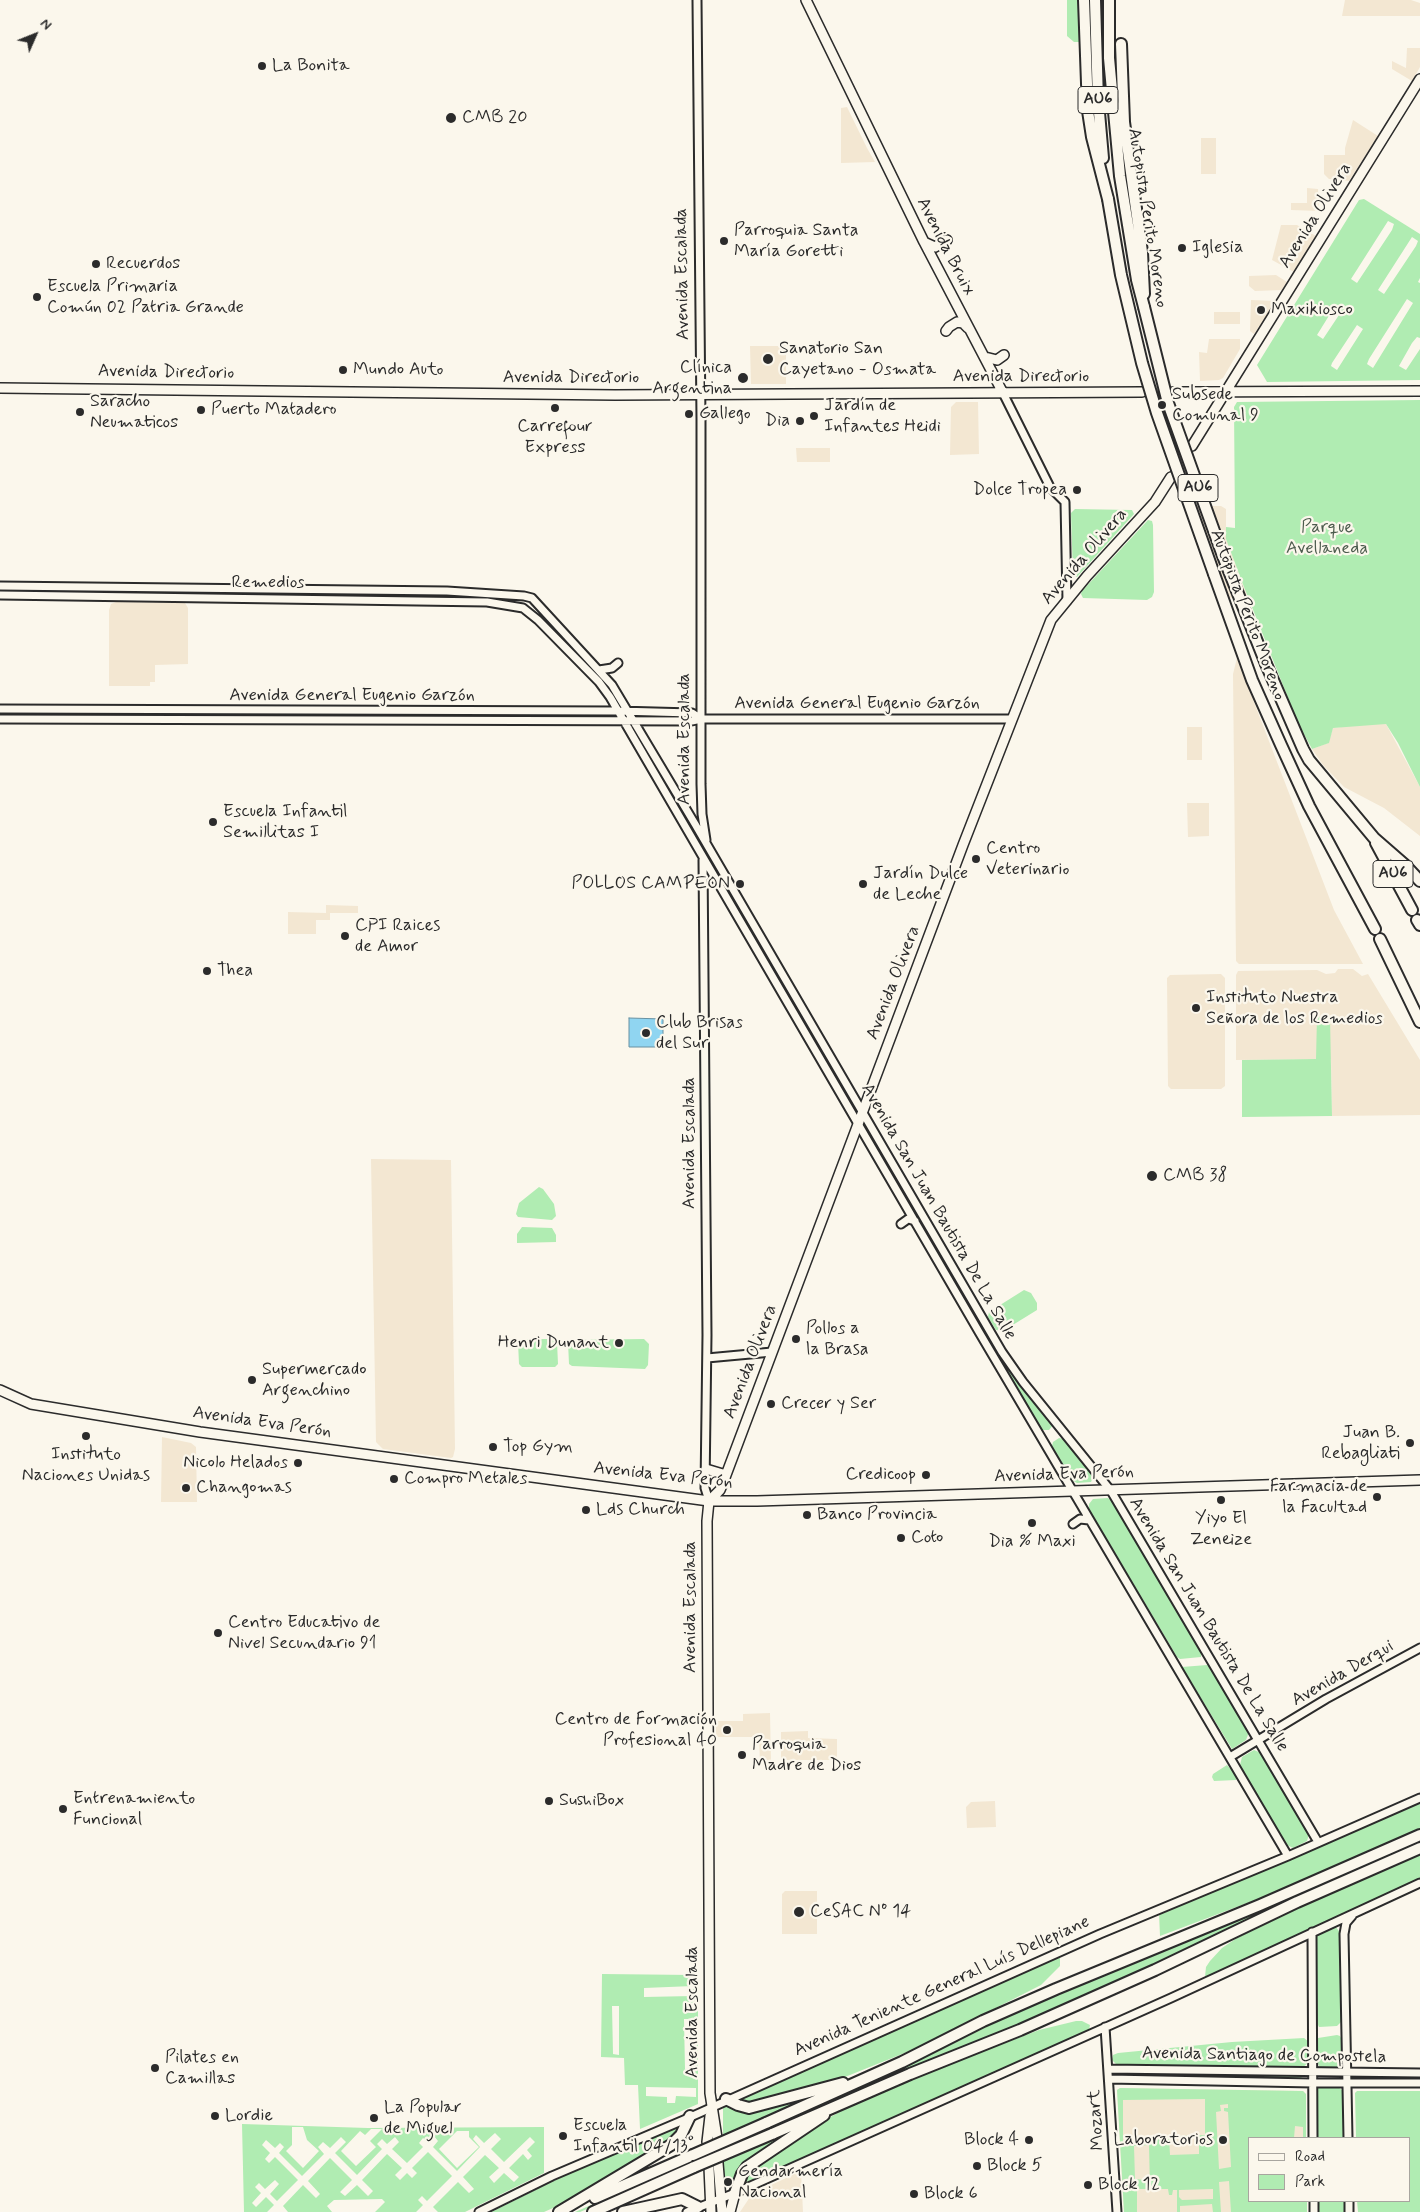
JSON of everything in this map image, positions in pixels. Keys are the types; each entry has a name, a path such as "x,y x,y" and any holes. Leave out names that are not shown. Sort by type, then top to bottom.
{"highway":[{"path":"1084,0 1088,111 1092,136 1108,199"},
{"name":"Autopista Perito Moreno","path":"1096,0 1098,101 1108,199 1122,275 1157,413 1252,680 1309,806 1375,930"},
{"name":"Autopista Perito Moreno","path":"1109,0 1110,58 1116,145 1135,271 1168,403 1223,556 1266,664 1309,760 1374,838 1420,881"},
{"path":"1121,44 1124,122 1142,252 1144,307"},
{"name":"Autopista Perito Moreno","path":"1374,838 1412,910"},
{"path":"1380,939 1420,1022"},
{"path":"560,2212 867,2078 1047,1993 1260,1905 1420,1835"},
{"path":"593,2212 840,2104 1020,2030 1155,1970 1297,1902 1420,1848"},
{"path":"726,2099 738,2106 750,2108 867,2078"},
{"path":"735,2193 742,2174 748,2167 840,2104"},
{"path":"560,2212 670,2145 684,2131 690,2116"},
{"path":"623,2212 682,2199 698,2207"}],"main road":[{"name":"Avenida Bruix","path":"806,0 924,242 1003,393"},
{"name":"Avenida Olivera","path":"1192,446 1420,79"},
{"path":"924,242 935,247 947,240"},
{"path":"946,331 949,326 957,322 963,323 970,330"},
{"path":"984,357 993,360 1004,355"},
{"name":"Avenida Directorio","path":"0,388 701,395 1142,392"},
{"path":"1173,392 1420,391"},
{"name":"Avenida Olivera","path":"709,1501 720,1490 726,1475 1051,620 1155,502 1171,478"},
{"name":"Avenida Eva Perón","path":"0,1390 31,1404 200,1432 709,1501 1111,1491 1420,1480"},
{"path":"706,1469 726,1475"},
{"name":"Avenida Escalada","path":"708,2142 711,2106 706,1521 709,1501"},
{"name":"Avenida Escalada","path":"711,2106 717,2138"},
{"path":"718,2163 722,2212"},
{"path":"709,2167 711,2212"},
{"path":"730,2212 735,2193"}],"street":[{"name":"Avenida Escalada","path":"697,0 701,395 702,814 707,845 703,858 707,1358 705,1488 709,1501"},
{"name":"Avenida Bruix","path":"1003,393 1050,487 1065,502 1067,601"},
{"name":"Remedios","path":"0,586 447,591 532,598"},
{"name":"Remedios","path":"0,595 457,601 514,605 523,608 532,615"},
{"name":"Avenida San Juan Bautista De La Salle","path":"532,598 612,685 1002,1352 1023,1382 1111,1491 1318,1842"},
{"name":"Avenida San Juan Bautista De La Salle","path":"532,615 599,682 618,711 1072,1491 1288,1856"},
{"path":"599,670 609,669 618,664"},
{"name":"Avenida General Eugenio Garzón","path":"0,709 692,712 701,719"},
{"name":"Avenida General Eugenio Garzón","path":"0,719 692,722 701,719 1012,719"},
{"path":"704,891 711,884 719,886"},
{"path":"901,1224 908,1219 915,1220"},
{"path":"707,1358 772,1352"},
{"path":"1073,1524 1080,1518 1089,1520"},
{"name":"Avenida Derqui","path":"1230,1757 1420,1648"},
{"name":"Avenida Teniente General Luís Dellepiane","path":"479,2212 552,2176 1100,1934 1288,1856 1420,1798"},
{"path":"687,2212 735,2193 1105,2027 1420,1882"},
{"path":"1348,2137 1344,1934 1346,1923 1354,1914"},
{"path":"1312,1932 1313,2137"},
{"name":"Mozart","path":"1105,2027 1118,2212"},
{"name":"Avenida Santiago de Compostela","path":"1108,2069 1420,2073"},
{"name":"Avenida Santiago de Compostela","path":"1109,2080 1420,2083"}],"shaded area":[{"path":"1345,0 1411,0 1420,3 1420,16 1342,16"},
{"path":"1407,48 1420,48 1420,67 1412,81 1392,69 1392,61 1406,68"},
{"path":"847,107 875,162 841,163 841,108"},
{"path":"1353,120 1378,136 1349,181 1329,179 1324,174 1324,155 1345,155 1345,148"},
{"path":"1201,138 1216,138 1216,174 1201,174"},
{"path":"1307,188 1318,189 1319,211 1291,210 1291,203 1307,203"},
{"path":"1281,225 1297,225 1316,236 1294,272 1272,260"},
{"path":"1276,275 1287,282 1282,290 1255,291 1249,286 1249,276"},
{"path":"1251,300 1276,301 1254,334 1250,331"},
{"path":"1214,312 1240,312 1240,324 1214,324"},
{"path":"1209,339 1240,339 1240,349 1223,378 1200,381 1199,352 1207,353"},
{"name":"Sanatorio San Cayetano - Osmata","path":"779,344 786,344 786,384 751,384 750,346 778,346"},
{"path":"956,402 978,402 979,454 950,455 951,407"},
{"path":"796,448 830,448 830,462 797,462"},
{"path":"1187,506 1221,506 1226,509 1226,539 1248,598 1223,598"},
{"path":"116,602 185,603 188,608 188,664 155,665 155,682 150,682 150,686 109,686 109,610 111,604"},
{"path":"1237,658 1334,910 1363,964 1239,964 1236,961 1233,674"},
{"path":"1386,724 1420,787 1420,836 1384,808 1344,787 1323,765 1312,749 1328,743 1333,728"},
{"path":"1187,727 1202,727 1202,760 1187,760"},
{"path":"1187,803 1209,803 1209,836 1188,837"},
{"path":"326,905 358,906 358,913 330,913 330,920 316,920 316,934 288,934 288,912 326,913"},
{"path":"1338,969 1353,969 1362,976 1368,974 1420,1060 1420,1115 1332,1116 1331,1059 1236,1060 1236,975 1238,971 1317,970 1326,974 1335,973"},
{"name":"Instituto Nuestra Señora de los Remedios","path":"1221,974 1225,978 1225,1086 1221,1089 1171,1089 1168,1086 1167,978 1170,975"},
{"path":"371,1159 451,1160 455,1449 451,1458 383,1449 376,1442"},
{"path":"162,1437 191,1443 196,1447 197,1502 161,1502"},
{"path":"770,1713 771,1763 760,1763 759,1737 716,1737 716,1721 743,1721 743,1714"},
{"path":"808,1731 808,1738 837,1739 837,1760 781,1760 781,1732"},
{"path":"995,1801 996,1827 967,1828 966,1807 971,1802"},
{"name":"CeSAC Nº 14","path":"785,1891 817,1891 817,1934 782,1934 782,1894"},
{"path":"1120,2088 1303,2091 1306,2094 1306,2137 1248,2137 1248,2202 1307,2202 1307,2212 1124,2212 1117,2090"},
{"path":"801,2171 803,2212 740,2212 752,2194"}],"green space":[{"path":"1067,0 1081,0 1081,42 1074,42 1067,36"},
{"path":"1364,199 1420,234 1420,278 1418,282 1420,283 1420,338 1417,337 1412,343 1399,366 1406,370 1420,349 1420,380 1267,382 1257,365 1359,200","holes":["1388,221 1394,224 1357,283 1351,279","1412,237 1418,241 1384,294 1378,290","1407,299 1413,303 1373,368 1367,364","1335,306 1341,310 1323,339 1317,335","1357,325 1363,329 1337,370 1331,366"]},
{"name":"Parque Avellaneda","path":"1420,400 1420,787 1398,743 1386,724 1333,728 1329,743 1312,749 1298,723 1244,587 1226,539 1226,527 1235,528 1234,407 1237,402"},
{"path":"1075,509 1132,510 1134,514 1077,577 1073,576 1071,513"},
{"path":"1148,520 1152,521 1153,525 1154,592 1152,597 1147,600 1083,598 1082,591"},
{"path":"1317,1017 1330,1017 1332,1116 1242,1117 1242,1060 1316,1059"},
{"path":"539,1187 543,1189 554,1204 556,1216 552,1220 518,1217 516,1214 519,1203"},
{"path":"522,1227 552,1228 556,1235 556,1242 517,1243 517,1234"},
{"path":"1024,1290 1031,1293 1037,1303 1037,1310 1003,1331 996,1330 988,1317 989,1312"},
{"path":"987,1336 1010,1371 1053,1425 1049,1430 1042,1430"},
{"path":"522,1339 555,1339 557,1342 558,1364 555,1367 522,1367 519,1364 518,1342"},
{"path":"644,1339 649,1344 648,1365 645,1369 572,1366 569,1364 568,1342 570,1340"},
{"path":"1059,1438 1064,1439 1092,1473 1093,1478 1091,1482 1077,1483 1072,1480 1052,1446 1053,1442"},
{"path":"1108,1498 1114,1503 1201,1651 1201,1657 1180,1659 1177,1657 1089,1509 1089,1504 1093,1499"},
{"path":"1207,1665 1211,1667 1249,1732 1246,1740 1232,1749 1182,1667"},
{"path":"1254,1750 1261,1753 1309,1834 1307,1841 1293,1848 1287,1845 1240,1765 1242,1757"},
{"path":"1227,1765 1236,1775 1236,1780 1214,1781 1213,1774"},
{"path":"1420,1802 1420,1829 1271,1894 1160,1936 1159,1913"},
{"path":"1420,1855 1420,1878 1205,1977 1206,1967 1210,1961 1222,1948 1237,1938 1330,1893"},
{"path":"1280,1903 1156,1964 1023,2023 899,2072 580,2212 575,2212 886,2076 999,2019 1123,1965"},
{"path":"1335,1926 1339,1931 1341,2022 1337,2026 1319,2027 1317,2023 1317,1935"},
{"path":"1056,1957 1060,1958 1060,1966 1041,1985 917,2048 830,2083 749,2105 739,2101 740,2097"},
{"path":"602,1974 693,1975 698,1978 698,2104 640,2129 638,2085 625,2085 624,2058 601,2057","holes":["693,1986 693,1996 644,1997 644,1988","612,2006 619,2006 619,2055 613,2054","684,2019 693,2019 694,2069 685,2069","646,2087 696,2088 696,2097 676,2096 675,2103 667,2103 667,2097 646,2096"]},
{"path":"1082,2021 1090,2025 1089,2030 766,2176 748,2183 744,2182 746,2172 818,2124 843,2110 924,2074 1039,2030"},
{"path":"1337,2035 1342,2040 1341,2066 1338,2069 1320,2068 1317,2061 1318,2038"},
{"path":"1304,2038 1309,2042 1309,2062 1302,2068 1117,2065 1112,2060 1113,2055 1118,2053 1232,2042"},
{"path":"1119,2073 1299,2075 1302,2077 1300,2079 1119,2076"},
{"path":"1320,2086 1338,2087 1343,2091 1344,2137 1317,2137 1317,2089"},
{"path":"1120,2088 1303,2091 1306,2094 1306,2137 1303,2137 1303,2127 1295,2126 1294,2137 1248,2137 1248,2202 1307,2202 1307,2212 1231,2212 1229,2181 1219,2182 1221,2212 1213,2212 1212,2204 1180,2206 1180,2212 1177,2212 1177,2190 1173,2190 1172,2195 1169,2195 1168,2189 1150,2189 1149,2145 1134,2146 1135,2179 1146,2180 1146,2189 1137,2189 1137,2212 1124,2212 1117,2090","holes":["1205,2099 1205,2135 1153,2137 1153,2144 1123,2145 1123,2100","1228,2104 1228,2108 1224,2108 1224,2111 1228,2112 1231,2167 1219,2169 1216,2112 1221,2111 1220,2105","1199,2137 1199,2154 1170,2155 1169,2138","1213,2189 1213,2199 1182,2200 1179,2197 1179,2190"]},
{"path":"1357,2091 1420,2091 1420,2212 1358,2212 1357,2202 1410,2202 1410,2137 1356,2137 1355,2093"},
{"path":"815,2095 723,2135 723,2106 725,2104 740,2109"},
{"path":"242,2124 368,2128 544,2127 544,2173 465,2212 438,2212 433,2207 458,2182 469,2193 474,2189 463,2177 485,2155 499,2168 489,2177 494,2183 504,2173 514,2182 519,2177 509,2168 523,2154 528,2160 532,2156 527,2150 535,2142 530,2137 504,2162 491,2149 501,2139 495,2133 484,2143 476,2135 473,2139 480,2147 457,2171 433,2147 438,2141 434,2136 428,2142 423,2138 419,2143 423,2147 407,2163 392,2149 399,2142 395,2137 387,2144 382,2139 377,2144 382,2149 357,2175 335,2153 346,2142 341,2137 330,2148 323,2142 318,2147 324,2154 302,2176 279,2153 284,2147 280,2143 275,2148 266,2140 262,2145 270,2153 265,2159 269,2163 275,2157 298,2180 277,2201 270,2194 279,2184 275,2180 265,2189 259,2183 255,2187 261,2193 252,2203 256,2207 266,2197 274,2205 267,2212 244,2212","holes":["292,2127 303,2127 307,2140 319,2151 303,2168 286,2151 292,2145","371,2129 382,2129 370,2141 376,2147 356,2166 341,2151 360,2131 365,2135","457,2131 469,2131 469,2137 479,2147 457,2168 439,2149"]},
{"path":"682,2126 682,2133 591,2191 544,2212 491,2212 584,2166"},
{"path":"798,2127 734,2185 729,2186 725,2184 723,2161"},
{"path":"428,2152 452,2176 427,2201 422,2196 418,2200 423,2205 416,2212 375,2212 385,2202 382,2199 334,2200 327,2206 332,2212 288,2212 283,2206 303,2185 316,2198 320,2194 308,2181 330,2158 352,2180 340,2192 345,2196 357,2185 368,2196 373,2191 362,2180 387,2154 402,2168 395,2175 400,2180 407,2173 412,2178 417,2173 412,2168"},
{"path":"1317,2202 1345,2202 1345,2212 1317,2212"}],"water":[{"name":"Club Brisas del Sur","path":"629,1018 663,1019 663,1047 629,1047"}],"place":[{"name":"La Bonita","path":"262,66"},
{"name":"CMB 20","path":"451,118"},
{"name":"Parroquia Santa María Goretti","path":"724,241"},
{"name":"Iglesia","path":"1182,248"},
{"name":"Recuerdos","path":"96,264"},
{"name":"Escuela Primaria Común 02 Patria Grande","path":"37,297"},
{"name":"Maxikiosco","path":"1261,310"},
{"name":"Sanatorio San Cayetano - Osmata","path":"768,359"},
{"name":"Mundo Auto","path":"343,370"},
{"name":"Clínica Argentina","path":"743,378"},
{"name":"Subsede Comunal 9","path":"1162,405"},
{"name":"Carrefour Express","path":"555,408"},
{"name":"Puerto Matadero","path":"201,410"},
{"name":"Saracho Neumaticos","path":"80,412"},
{"name":"Gallego","path":"689,414"},
{"name":"Jardín de Infantes Heidi","path":"814,416"},
{"name":"Dia","path":"800,421"},
{"name":"Dolce Tropea","path":"1077,490"},
{"name":"Escuela Infantil Semillitas I","path":"213,822"},
{"name":"Centro Veterinario","path":"976,859"},
{"name":"POLLOS CAMPEON","path":"740,884"},
{"name":"Jardín Dulce de Leche","path":"863,884"},
{"name":"CPI Raices de Amor","path":"345,936"},
{"name":"Thea","path":"207,971"},
{"name":"Instituto Nuestra Señora de los Remedios","path":"1196,1008"},
{"name":"Club Brisas del Sur","path":"646,1033"},
{"name":"CMB 38","path":"1152,1176"},
{"name":"Pollos a la Brasa","path":"796,1339"},
{"name":"Henri Dunant","path":"619,1343"},
{"name":"Supermercado Argenchino","path":"252,1380"},
{"name":"Crecer y Ser","path":"771,1404"},
{"name":"Instituto Naciones Unidas","path":"86,1436"},
{"name":"Juan B. Rebagliati","path":"1410,1443"},
{"name":"Top Gym","path":"493,1447"},
{"name":"Nicolo Helados","path":"298,1463"},
{"name":"Credicoop","path":"926,1475"},
{"name":"Compro Metales","path":"394,1479"},
{"name":"Changomas","path":"186,1488"},
{"name":"Farmacia de la Facultad","path":"1377,1497"},
{"name":"Yiyo El Zeneize","path":"1221,1500"},
{"name":"Lds Church","path":"586,1510"},
{"name":"Banco Provincia","path":"807,1515"},
{"name":"Dia % Maxi","path":"1032,1523"},
{"name":"Coto","path":"901,1538"},
{"name":"Centro Educativo de Nivel Secundario 91","path":"218,1633"},
{"name":"Centro de Formación Profesional 40","path":"727,1730"},
{"name":"Parroquia Madre de Dios","path":"742,1755"},
{"name":"SushiBox","path":"549,1801"},
{"name":"Entrenamiento Funcional","path":"63,1809"},
{"name":"CeSAC Nº 14","path":"799,1912"},
{"name":"Pilates en Camillas","path":"155,2068"},
{"name":"Lordie","path":"215,2116"},
{"name":"La Popular de Miguel","path":"374,2118"},
{"name":"Escuela Infantil 04/13°","path":"563,2136"},
{"name":"Block 4","path":"1029,2140"},
{"name":"Laboratorios","path":"1223,2140"},
{"name":"Block 5","path":"977,2166"},
{"name":"Gendarmería Nacional","path":"728,2182"},
{"name":"Block 12","path":"1088,2185"},
{"name":"Block 6","path":"914,2194"}]}
